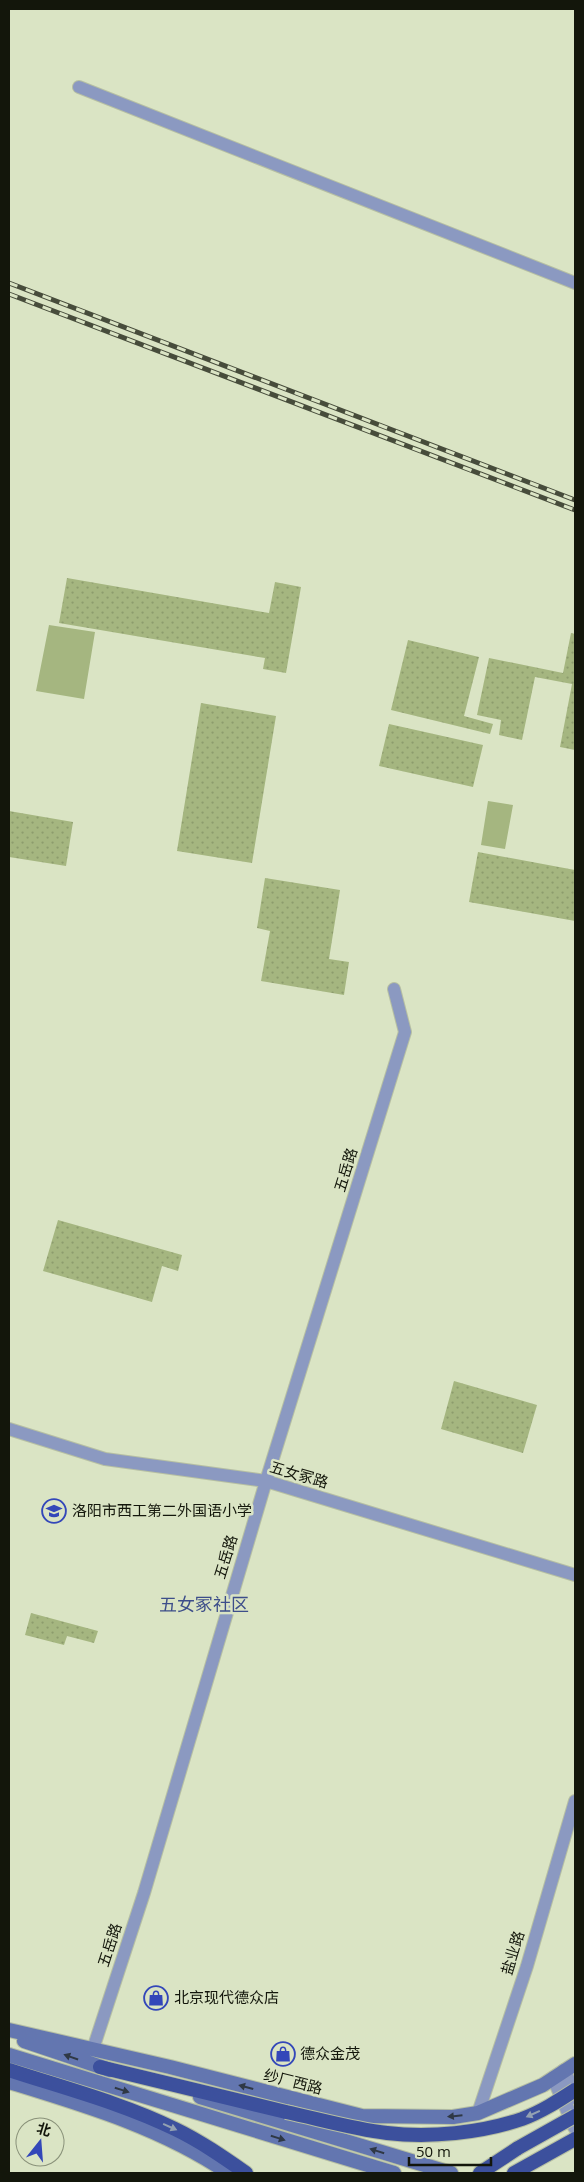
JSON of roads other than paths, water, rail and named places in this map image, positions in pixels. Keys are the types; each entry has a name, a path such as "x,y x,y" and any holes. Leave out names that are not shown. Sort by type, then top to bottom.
{"highway":[{"path":"100,2067 286,2112 387,2133 443,2134 495,2126 547,2108 575,2090"},
{"path":"9,2070 129,2110 174,2128 255,2173"},
{"path":"480,2173 575,2116"},
{"path":"514,2173 575,2139"},
{"path":"203,2144 246,2173"}],"main road":[{"name":"纱厂西路","path":"9,2030 362,2116 453,2117 478,2113 564,2071"},
{"path":"9,2036 100,2067 451,2173"},
{"path":"9,2056 394,2173"},
{"path":"9,2082 90,2107 154,2132 228,2173"}],"street":[{"path":"79,86 575,284"},
{"name":"五岳路","path":"93,2049 145,1890 266,1481 406,1032 394,989"},
{"name":"五女冢路","path":"9,1429 105,1459 266,1481 575,1575"},
{"name":"盐业路","path":"478,2113 527,1966 575,1801"},
{"path":"564,2071 575,2097"},
{"path":"564,2071 575,2127"}],"railway":[{"path":"9,283 575,500"},
{"path":"9,294 575,510"}],"place":[{"name":"洛阳市西工第二外国语小学","path":"54,1511"},
{"name":"北京现代德众店","path":"156,1998"},
{"name":"德众金茂","path":"283,2054"}],"district":[{"name":"五女冢社区","path":"204,1605"}]}
